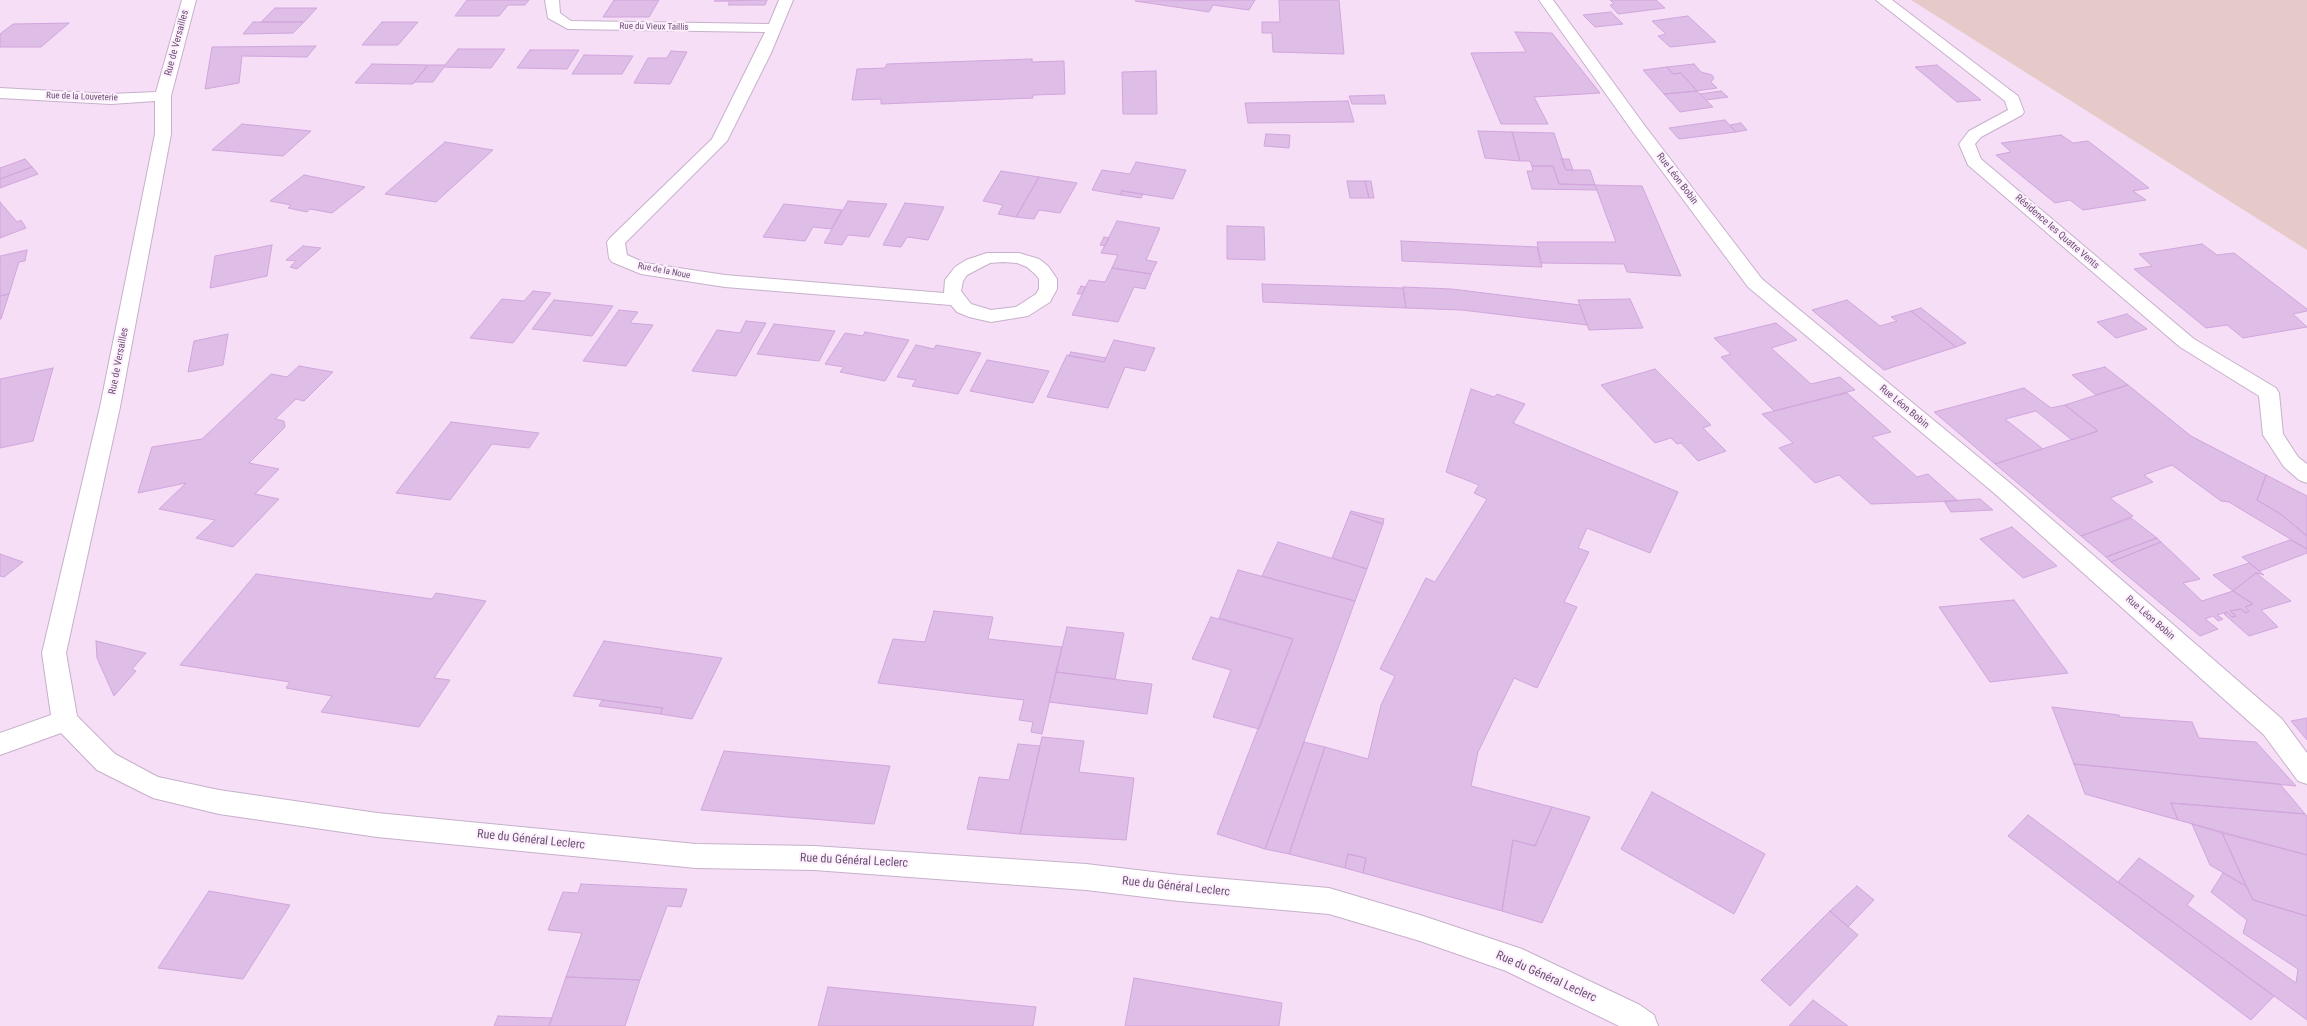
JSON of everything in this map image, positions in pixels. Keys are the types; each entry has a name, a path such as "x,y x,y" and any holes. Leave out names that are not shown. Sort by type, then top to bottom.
{"street":[{"name":"Rue de Versailles","path":"65,721 54,653 110,407 163,134 163,96 189,0"},
{"name":"Rue du Vieux Taillis","path":"552,0 553,16 568,26 773,28"},
{"name":"Rue de la Noue","path":"786,0 773,28 764,53 719,140 616,242 618,258 641,268 725,281 956,300"},
{"name":"Rue Léon Bobin","path":"1546,0 1630,116 1755,283 2002,488 2273,726 2307,773"},
{"name":"Résidence les Quatre Vents","path":"1883,0 2012,99 2016,112 1975,134 1967,144 1974,161 2187,343 2270,392 2273,435 2290,462 2307,474"},
{"name":"Rue de la Louveterie","path":"0,93 111,99 163,96"},
{"path":"1003,257 1026,260 1042,270 1048,279 1048,288 1043,298 1021,312 991,316 976,313 964,308 956,300 952,291 954,280 961,271 972,264 987,258 1003,257"},
{"path":"0,744 65,721"},
{"name":"Rue du Général Leclerc","path":"65,721 106,762 153,787 234,805 377,825 696,856 814,858 1086,877 1179,888 1329,901 1420,928 1512,959 1629,1015 1643,1026"}],"shaded area":[{"path":"0,0 1911,0 2307,250 2307,1026 0,1026"},
{"path":"1911,0 2307,0 2307,250"}],"building":[{"path":"467,0 529,0 525,5 508,5 499,16 455,16"},
{"path":"614,0 659,0 649,17 603,17"},
{"path":"767,0 765,5 728,5 730,1 714,1"},
{"path":"1255,0 1249,10 1213,5 1209,12 1135,1"},
{"path":"1279,0 1339,0 1344,54 1273,52 1272,33 1262,33 1262,22 1280,22"},
{"path":"1610,0 1656,0 1665,8 1618,14 1610,5 1614,4"},
{"path":"275,8 317,8 304,22 261,22"},
{"path":"1611,12 1623,24 1595,27 1583,15"},
{"path":"1688,16 1716,42 1670,47 1658,36 1666,34 1652,21"},
{"path":"253,22 304,22 293,33 243,34"},
{"path":"382,22 418,22 398,45 362,45"},
{"path":"69,23 41,47 0,47 0,34 13,24"},
{"path":"1515,32 1552,33 1600,93 1534,97 1548,124 1501,124 1471,53 1526,52"},
{"path":"316,46 307,57 242,56 239,83 205,89 212,47"},
{"path":"458,49 505,49 491,68 444,67 433,82 414,82 428,65 445,65"},
{"path":"530,50 579,50 567,69 517,68"},
{"path":"671,51 687,52 670,84 634,83 648,58 667,58"},
{"path":"584,55 633,56 622,74 572,74"},
{"path":"1032,59 1032,62 1064,61 1065,94 1033,95 1033,98 881,104 881,99 852,100 857,69 885,68 887,64"},
{"path":"372,64 428,65 413,84 355,83"},
{"path":"1694,64 1701,72 1712,75 1714,78 1711,82 1717,88 1697,91 1681,73 1673,74 1667,67"},
{"path":"1937,65 1981,100 1957,102 1915,67"},
{"path":"1667,67 1673,74 1681,73 1697,91 1664,94 1643,70"},
{"path":"1156,71 1157,114 1123,114 1122,72"},
{"path":"1697,91 1713,107 1680,112 1664,94"},
{"path":"1721,91 1728,97 1706,100 1700,94"},
{"path":"1384,95 1386,104 1352,104 1349,96"},
{"path":"1348,101 1354,122 1248,123 1245,103"},
{"path":"1725,120 1736,132 1679,139 1669,128"},
{"path":"1741,123 1747,130 1736,132 1730,125"},
{"path":"242,124 311,131 283,156 212,150"},
{"path":"1478,131 1512,132 1520,161 1485,158"},
{"path":"1512,132 1554,133 1566,170 1590,170 1595,185 1559,184 1553,166 1532,166 1530,161 1520,161"},
{"path":"1266,134 1290,135 1289,148 1264,146"},
{"path":"2061,135 2073,143 2088,141 2149,188 2133,191 2146,200 2083,210 2070,200 2055,203 1996,155 2011,152 2001,143"},
{"path":"445,142 493,150 436,202 385,194"},
{"path":"25,159 32,167 0,179 0,168"},
{"path":"1561,159 1569,159 1573,170 1566,170"},
{"path":"1136,162 1186,170 1173,199 1122,191 1121,195 1092,190 1102,170 1130,174"},
{"path":"1532,166 1553,166 1559,184 1595,185 1597,190 1532,189 1527,171 1533,171"},
{"path":"32,167 38,174 0,188 0,179"},
{"path":"1001,171 1039,177 1016,217 998,214 1003,205 983,201"},
{"path":"304,175 365,187 332,213 310,209 307,212 288,208 291,205 270,201"},
{"path":"1039,177 1077,183 1060,213 1039,210 1034,219 1016,217"},
{"path":"1347,181 1365,181 1369,198 1350,198"},
{"path":"1365,181 1371,181 1374,198 1369,198"},
{"path":"1595,185 1642,186 1681,276 1627,272 1624,264 1541,263 1537,242 1616,242"},
{"path":"1122,191 1143,194 1141,198 1121,195"},
{"path":"848,201 887,204 869,237 848,235 842,245 824,243"},
{"path":"0,202 17,222 21,220 26,228 0,238"},
{"path":"905,203 944,207 928,240 907,237 901,247 883,245"},
{"path":"784,204 842,210 831,229 813,227 805,241 763,237"},
{"path":"1117,221 1160,228 1146,260 1157,262 1151,274 1112,268 1118,255 1101,253"},
{"path":"1227,226 1264,227 1265,260 1227,259"},
{"path":"1104,237 1109,238 1105,246 1100,245"},
{"path":"1401,241 1537,247 1542,267 1402,261"},
{"path":"2202,244 2217,255 2234,253 2307,309 2307,311 2293,314 2307,327 2243,338 2227,325 2206,328 2134,269 2152,266 2139,254"},
{"path":"272,245 267,276 210,288 215,256"},
{"path":"303,246 321,248 297,269 290,267 296,261 286,260"},
{"path":"27,250 25,261 19,262 9,294 0,296 0,256"},
{"path":"1112,268 1151,274 1145,289 1134,287 1118,322 1072,315 1089,280 1105,282"},
{"path":"1262,284 1403,288 1406,308 1263,302"},
{"path":"1081,286 1086,287 1082,294 1077,294"},
{"path":"1403,287 1452,289 1580,305 1587,325 1462,310 1406,308"},
{"path":"533,291 551,293 513,343 470,338 502,299 524,301"},
{"path":"9,294 1,319 0,319 0,296"},
{"path":"1630,299 1643,328 1589,330 1578,300"},
{"path":"554,300 613,306 592,336 532,329"},
{"path":"1847,300 1880,326 1897,321 1891,317 1911,311 1956,347 1884,370 1812,310"},
{"path":"1921,308 1966,343 1956,347 1911,311"},
{"path":"619,310 638,312 630,323 653,325 626,366 583,361"},
{"path":"2127,314 2147,329 2116,338 2097,322"},
{"path":"746,321 766,323 736,376 692,371 717,330 740,333"},
{"path":"1776,323 1797,340 1771,348 1811,384 1840,377 1855,390 1774,411 1721,357 1731,354 1714,338"},
{"path":"774,324 835,331 819,361 757,354"},
{"path":"865,332 909,340 885,381 840,372 844,367 825,364 845,333 863,336"},
{"path":"228,334 223,365 188,372 194,341"},
{"path":"1114,340 1155,348 1145,371 1125,367 1108,408 1047,397 1067,355 1104,362"},
{"path":"916,345 934,349 936,345 981,353 958,394 912,386 916,380 897,377"},
{"path":"1071,352 1106,358 1104,362 1069,356"},
{"path":"987,360 1049,371 1033,403 970,391"},
{"path":"299,366 333,372 304,401 296,399 275,419 284,421 285,427 249,463 279,469 255,494 279,499 233,547 196,538 215,520 159,509 186,483 138,493 152,447 202,439 271,374 287,377"},
{"path":"2105,367 2128,385 2096,395 2072,375"},
{"path":"53,368 33,441 0,448 0,379"},
{"path":"1655,369 1711,425 1703,428 1726,451 1698,461 1681,443 1677,444 1671,438 1655,443 1601,385"},
{"path":"2128,385 2191,436 2266,475 2257,500 2282,515 2307,536 2307,549 2229,502 2221,501 2172,465 2144,475 2153,482 2110,498 2133,516 2081,536 1995,464 2098,431 2065,405"},
{"path":"2024,388 2051,408 2065,405 2098,431 2072,440 2036,411 2005,419 2043,449 1995,464 1934,412"},
{"path":"1471,389 1494,397 1497,394 1525,404 1513,423 1678,492 1650,553 1587,528 1578,548 1589,552 1564,602 1577,607 1537,688 1514,678 1478,752 1471,786 1552,807 1535,846 1513,840 1502,911 1363,873 1366,858 1348,854 1345,868 1289,854 1325,747 1368,759 1381,705 1395,676 1380,669 1426,578 1435,582 1487,499 1474,493 1479,485 1446,472"},
{"path":"1847,393 1891,432 1872,437 1917,477 1928,474 1958,501 1871,504 1839,475 1815,483 1779,448 1793,443 1762,414"},
{"path":"451,422 539,433 529,448 492,444 450,500 396,493"},
{"path":"2266,475 2307,496 2307,536 2282,515 2257,500"},
{"path":"1980,499 1993,510 1951,512 1944,501"},
{"path":"1351,511 1384,519 1383,524 1350,513"},
{"path":"1350,513 1383,524 1367,569 1332,558"},
{"path":"2131,518 2157,538 2106,557 2081,536"},
{"path":"2012,527 2057,566 2023,578 1980,539"},
{"path":"2157,538 2161,542 2111,562 2106,557"},
{"path":"2290,540 2307,549 2307,553 2260,571 2242,557"},
{"path":"1278,542 1367,569 1355,601 1262,576"},
{"path":"2161,542 2200,579 2183,583 2202,601 2233,591 2253,604 2245,607 2249,611 2246,613 2241,609 2230,611 2236,616 2232,617 2227,612 2217,615 2223,619 2218,621 2213,616 2205,619 2218,629 2200,636 2111,562"},
{"path":"0,554 23,562 4,577 0,576"},
{"path":"2249,563 2264,575 2256,573 2233,591 2213,575"},
{"path":"1238,570 1355,601 1265,849 1217,834 1293,639 1219,618"},
{"path":"2256,573 2291,601 2261,610 2278,627 2249,636 2224,614 2227,612 2232,617 2236,616 2230,611 2241,609 2246,613 2249,611 2245,607 2253,604 2233,591"},
{"path":"256,574 432,599 436,593 486,601 434,678 450,680 419,727 321,712 332,696 286,688 290,682 180,665"},
{"path":"2014,600 2068,673 1990,682 1939,607"},
{"path":"934,611 993,617 988,639 1062,647 1042,734 1031,732 1033,722 1019,720 1024,700 878,683 893,639 925,642"},
{"path":"1211,617 1293,639 1259,729 1213,717 1231,670 1192,659"},
{"path":"1067,627 1124,633 1115,679 1056,672"},
{"path":"96,641 146,653 132,669 136,671 114,696 97,658"},
{"path":"604,641 722,658 692,719 660,714 663,708 573,696"},
{"path":"1056,672 1152,684 1147,714 1049,702"},
{"path":"602,700 663,708 660,714 599,706"},
{"path":"2052,707 2119,715 2120,717 2192,722 2199,738 2256,742 2296,786 2074,764"},
{"path":"2307,718 2307,740 2291,721"},
{"path":"1042,737 1084,741 1079,772 1134,778 1126,840 1020,834"},
{"path":"1304,742 1325,747 1289,854 1265,849"},
{"path":"1018,744 1040,746 1020,834 967,829 979,777 1009,780"},
{"path":"724,751 890,766 874,824 701,810"},
{"path":"2074,764 2280,784 2305,814 2171,803 2178,820 2085,794"},
{"path":"1652,792 1765,854 1734,914 1621,849"},
{"path":"2171,803 2305,814 2307,816 2307,855 2178,820"},
{"path":"1552,807 1590,817 1542,923 1502,911 1513,840 1535,846"},
{"path":"2028,815 2274,996 2251,1020 2008,836"},
{"path":"2192,824 2222,833 2246,886 2210,865"},
{"path":"2222,833 2307,855 2307,916 2253,900"},
{"path":"1348,854 1366,858 1363,873 1345,868"},
{"path":"2139,858 2194,896 2187,905 2296,983 2298,969 2243,933 2247,920 2211,892 2223,873 2246,886 2253,900 2307,916 2307,1020 2118,882"},
{"path":"581,884 687,889 681,907 667,906 640,980 566,977 582,933 548,930 563,892 578,893"},
{"path":"1857,886 1874,900 1848,927 1830,911"},
{"path":"209,891 290,905 243,979 158,968"},
{"path":"1830,911 1858,935 1790,1006 1761,980"},
{"path":"566,977 640,980 625,1026 549,1026"},
{"path":"1134,978 1282,1003 1279,1026 1125,1026"},
{"path":"828,987 1036,1007 1033,1026 818,1026"},
{"path":"1813,1000 1848,1026 1789,1026"},
{"path":"498,1016 552,1018 549,1026 494,1026"}]}
